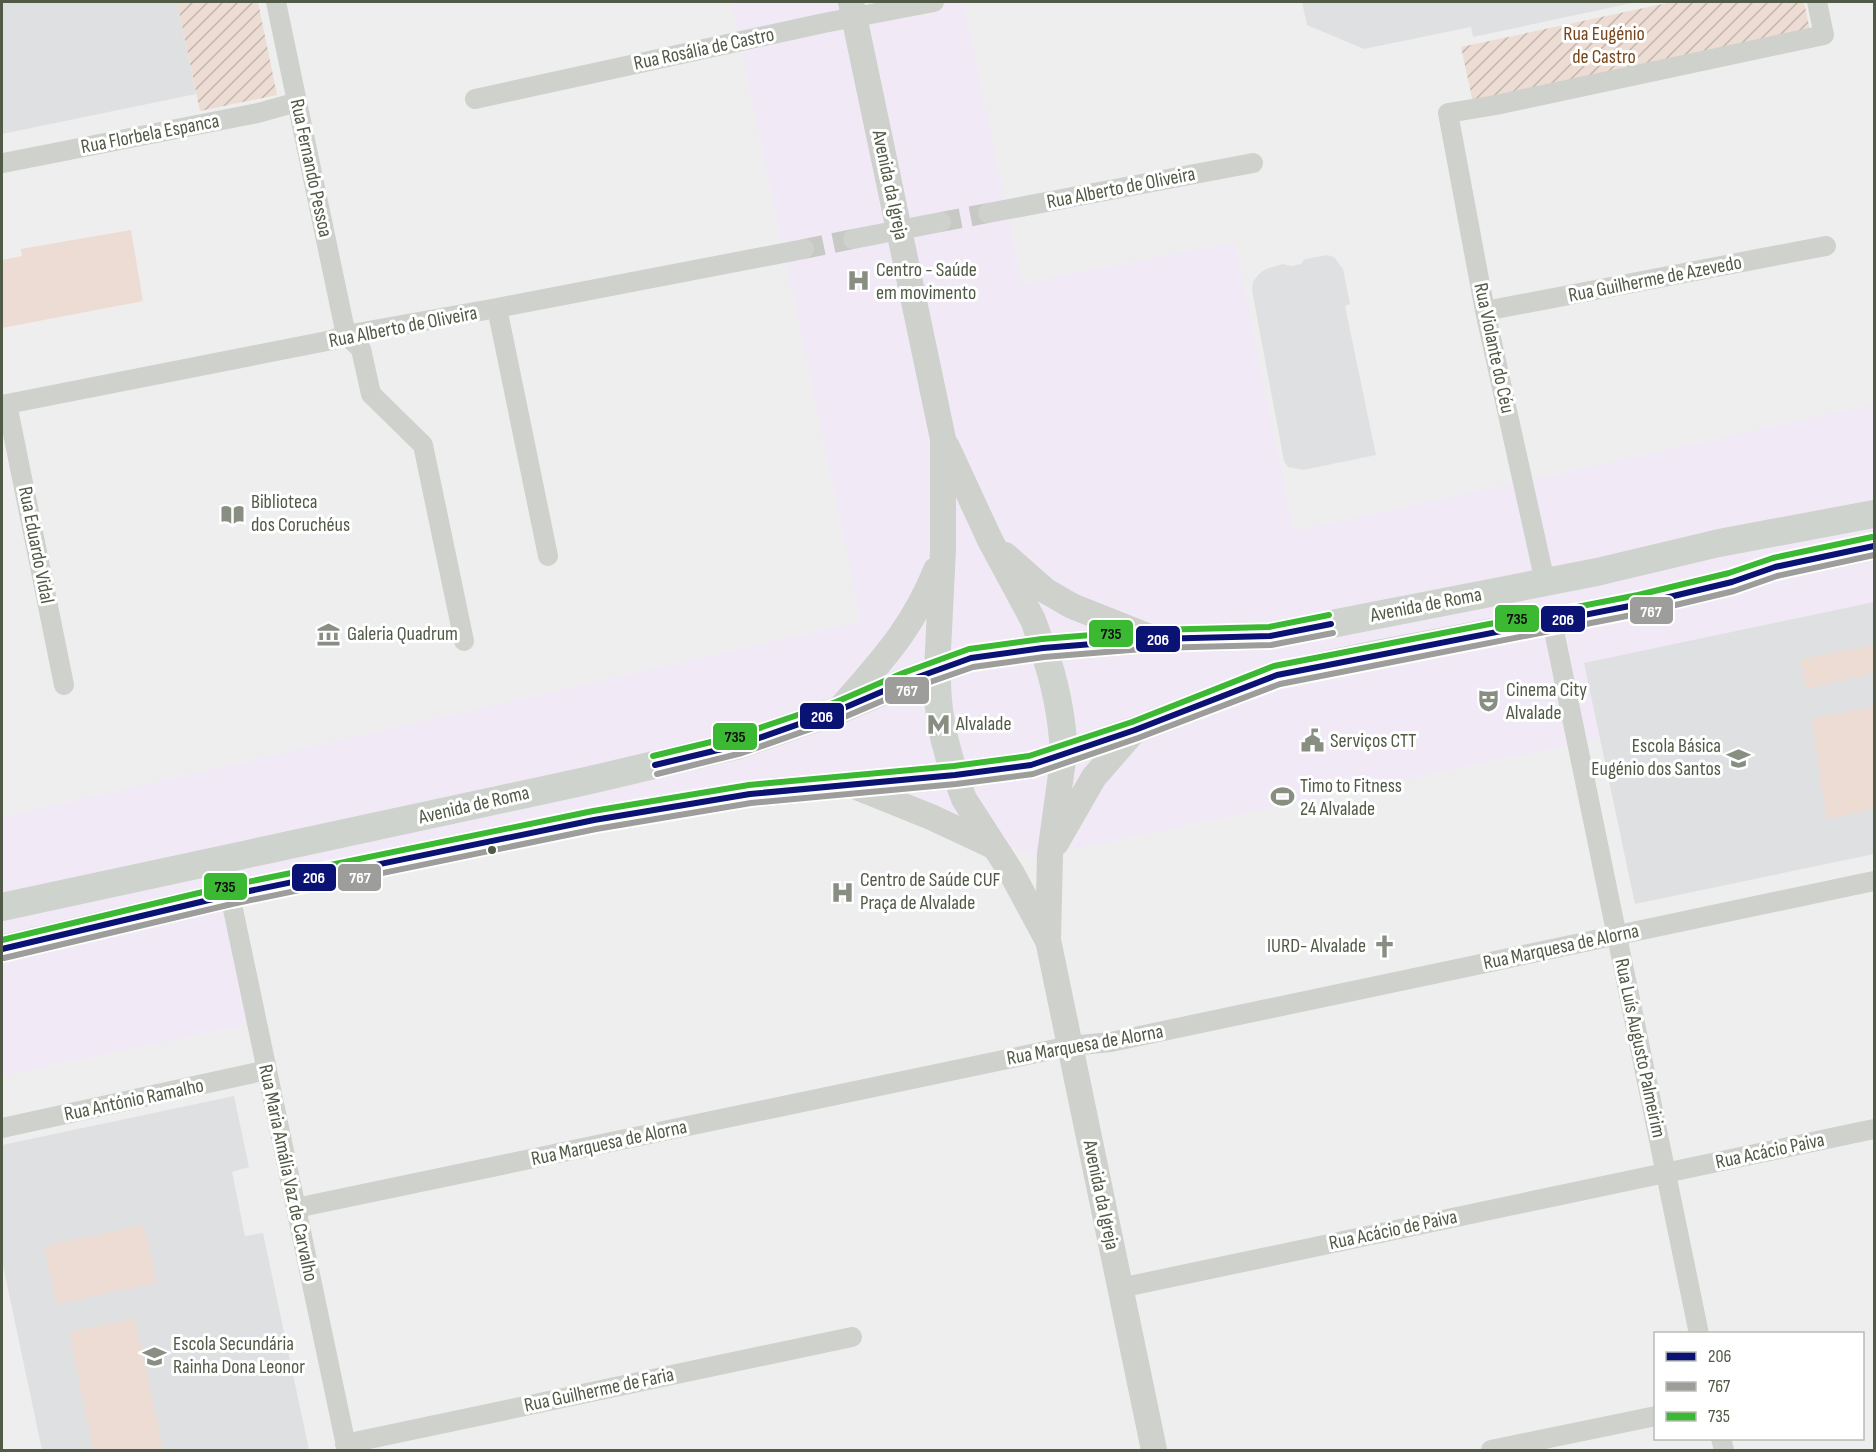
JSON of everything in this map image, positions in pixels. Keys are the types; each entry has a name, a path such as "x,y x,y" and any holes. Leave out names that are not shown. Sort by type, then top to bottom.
{"main road":[{"name":"Avenida de Roma","path":"2,907 586,781 739,745 839,710 971,658 1043,648 1155,639 1270,636 1597,572 1719,543 1875,514"},
{"name":"Avenida de Roma","path":"2,949 230,895 594,820 750,794 849,783 955,775 1031,765 1135,730 1277,675 1640,604 1732,582 1775,567 1875,546"},
{"path":"1545,582 1552,621"},
{"path":"1043,648 1053,675 1064,753"},
{"path":"937,670 936,697 946,750 955,775"},
{"path":"222,860 230,895"}],"street":[{"name":"Rua Fernando Pessoa","path":"276,2 346,335"},
{"name":"Rua Rosália de Castro","path":"475,99 853,9 934,2"},
{"name":"Rua Violante do Céu","path":"1545,582 1485,311 1448,113 1496,105 1824,35 1817,2"},
{"name":"Avenida da Igreja","path":"853,9 943,439 943,550 937,670"},
{"name":"Rua Florbela Espanca","path":"3,163 258,113 297,102"},
{"name":"Rua Alberto de Oliveira","path":"988,213 1254,163"},
{"path":"853,239 941,222"},
{"name":"Rua Guilherme de Azevedo","path":"1485,311 1826,246"},
{"name":"Rua Alberto de Oliveira","path":"4,404 332,340 346,335 804,249"},
{"path":"498,308 548,556"},
{"path":"346,335 361,349 371,394 423,445 464,641"},
{"name":"Rua Eduardo Vidal","path":"4,404 64,685"},
{"name":"Avenida da Igreja","path":"943,439 990,540 1033,620 1043,648"},
{"path":"990,540 1023,573 1046,591 1072,606 1155,639"},
{"path":"839,710 894,648 910,625 925,598 943,550"},
{"name":"Rua Luís Augusto Palmeirim","path":"1552,621 1699,1332"},
{"path":"1050,854 1094,777 1135,730"},
{"name":"Avenida da Igreja","path":"1064,753 1050,854 1048,940 1154,1450"},
{"name":"Avenida da Igreja","path":"955,775 964,799 1011,872 1048,940"},
{"path":"849,783 993,846"},
{"name":"Rua Marquesa de Alorna","path":"296,1208 1070,1046 1111,1042 1875,881"},
{"name":"Rua Maria Amália Vaz de Carvalho","path":"230,895 346,1447"},
{"name":"Rua António Ramalho","path":"2,1128 267,1070"},
{"name":"Rua Acácio Paiva","path":"1666,1173 1875,1129"},
{"name":"Rua Acácio de Paiva","path":"1120,1288 1666,1173"},
{"name":"Rua Guilherme de Faria","path":"346,1447 852,1337"},
{"path":"1491,1450 1654,1416"}],"shaded area":[{"path":"2,2 177,2 196,94 2,134"},
{"path":"731,2 964,2 1022,283 1235,242 1294,531 1874,404 1874,673 1578,743 1039,857 813,783 239,903 263,1021 2,1076 2,817 861,621"},
{"path":"1302,2 1637,2 1473,37 1471,27 1364,49 1307,25"},
{"path":"1327,255 1334,257 1343,269 1350,304 1345,306 1376,455 1303,470 1288,467 1284,461 1252,290 1253,282 1266,269 1283,264 1291,266 1301,264 1305,259"},
{"name":"Escola Básica Eugénio dos Santos","path":"1874,602 1874,854 1635,904 1584,663"},
{"name":"Escola Secundária Rainha Dona Leonor","path":"234,1096 249,1167 232,1172 245,1236 263,1233 309,1450 42,1450 2,1261 2,1145"}],"green space":[{"path":"177,2 258,2 277,95 200,111"},
{"name":"Rua Eugénio de Castro","path":"1672,2 1804,2 1810,31 1473,103 1461,47"},
{"path":"131,230 143,301 2,328 2,260 22,256 21,249"},
{"path":"1874,645 1874,673 1806,689 1801,659"},
{"path":"1874,706 1874,809 1827,819 1811,719"},
{"path":"144,1225 157,1283 56,1304 44,1246"},
{"path":"135,1318 163,1450 93,1450 69,1332"}],"tunnel":[{"path":"941,222 988,213"},
{"path":"804,249 853,239"}],"transit line":[{"name":"735","path":"2,940 228,886 593,811 749,785 954,766 1029,756 1132,722 1274,666 1638,595 1729,573 1773,558 1872,537"},
{"name":"206","path":"2,949 230,895 594,820 750,794 955,775 1031,765 1135,730 1277,675 1640,604 1732,582 1775,567 1874,546"},
{"name":"767","path":"4,958 232,904 596,829 751,803 956,784 1033,774 1138,738 1280,684 1642,613 1734,591 1777,576 1874,555"},
{"name":"735","path":"653,756 736,736 836,702 903,673 969,649 1042,639 1154,630 1269,627 1329,615"},
{"name":"206","path":"655,765 739,745 839,710 907,681 971,658 1043,648 1155,639 1270,636 1331,624"},
{"name":"767","path":"657,774 742,753 842,718 910,689 973,667 1044,657 1155,648 1271,645 1333,633"}],"place":[{"name":"Centro - Saúde em movimento","path":"858,281"},
{"name":"Biblioteca dos Coruchéus","path":"233,514"},
{"name":"Galeria Quadrum","path":"329,634"},
{"name":"Cinema City Alvalade","path":"1488,701"},
{"name":"Alvalade","path":"938,724"},
{"name":"Serviços CTT","path":"1312,741"},
{"name":"Escola Básica Eugénio dos Santos","path":"1739,758"},
{"name":"Timo to Fitness 24 Alvalade","path":"1282,797"},
{"name":"Centro de Saúde CUF Praça de Alvalade","path":"842,892"},
{"name":"IURD- Alvalade","path":"1384,946"},
{"name":"Escola Secundária Rainha Dona Leonor","path":"155,1356"}]}
